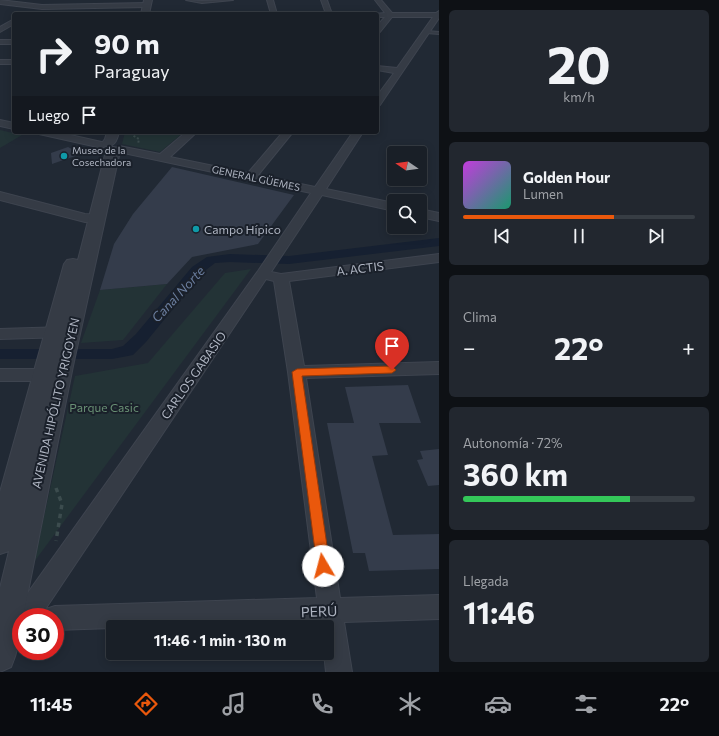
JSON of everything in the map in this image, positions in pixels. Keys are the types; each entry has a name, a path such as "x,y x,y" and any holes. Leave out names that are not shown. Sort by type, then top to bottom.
{"street":[{"path":"32,12 54,0"},
{"path":"270,0 273,12"},
{"path":"324,0 329,12"},
{"path":"378,0 390,15"},
{"path":"0,2 42,7 148,2 146,12"},
{"path":"379,15 438,14"},
{"path":"379,100 438,14"},
{"path":"379,28 390,15"},
{"path":"0,22 12,22"},
{"path":"0,30 12,23"},
{"path":"0,42 12,42"},
{"path":"0,62 12,62"},
{"path":"379,68 399,71"},
{"path":"0,123 12,126"},
{"name":"GENERAL GÜEMES","path":"56,134 112,143 162,158 387,206"},
{"path":"162,158 190,134"},
{"path":"250,177 286,134"},
{"name":"CARLOS GABASIO","path":"32,608 270,274 276,254 357,134"},
{"name":"AVENIDA HIPÓLITO YRIGOYEN","path":"0,542 57,354 91,218 112,143"},
{"path":"0,196 91,218"},
{"path":"427,213 439,216"},
{"name":"A. ACTIS","path":"270,274 439,258"},
{"path":"270,274 297,372 339,672"},
{"path":"0,334 57,354"},
{"path":"0,375 57,354"},
{"name":"AVENIDA HIPÓLITO YRIGOYEN","path":"0,656 57,354"},
{"path":"297,372 439,368"},
{"name":"PERÚ","path":"64,618 439,607"},
{"path":"0,656 12,638"}],"lane":[{"path":"188,0 202,2 231,0"},
{"path":"426,32 439,33"}],"path":[{"path":"55,546 62,504 55,488 57,480"}],"green space":[{"path":"0,130 12,133 12,134 22,135 0,148"},
{"path":"124,134 182,134 160,152 122,144"},
{"name":"Parque Casic","path":"251,269 34,562 75,376 148,363 225,273"},
{"path":"167,284 123,340 81,343 100,290"}],"building":[{"name":"Museo de la Cosechadora","path":"68,147 81,154 52,164 51,153"},
{"name":"Campo Hípico","path":"172,167 294,195 258,244 192,257 167,284 100,290 114,244 133,214"},
{"path":"408,385 421,423 379,423 388,455 372,456 393,535 439,534 439,569 369,571 365,553 353,553 327,423 354,423 345,387"},
{"path":"439,449 439,485 428,486 417,460 423,459 420,451"}],"waterway":[{"name":"Canal Norte","path":"0,354 112,354 128,351 141,338 197,270 212,260 230,258 289,260 439,242"}],"place":[{"name":"Museo de la Cosechadora","path":"64,156"},
{"name":"Campo Hípico","path":"196,229"}],"route":[{"path":"323,566 297,372 392,370"}]}
